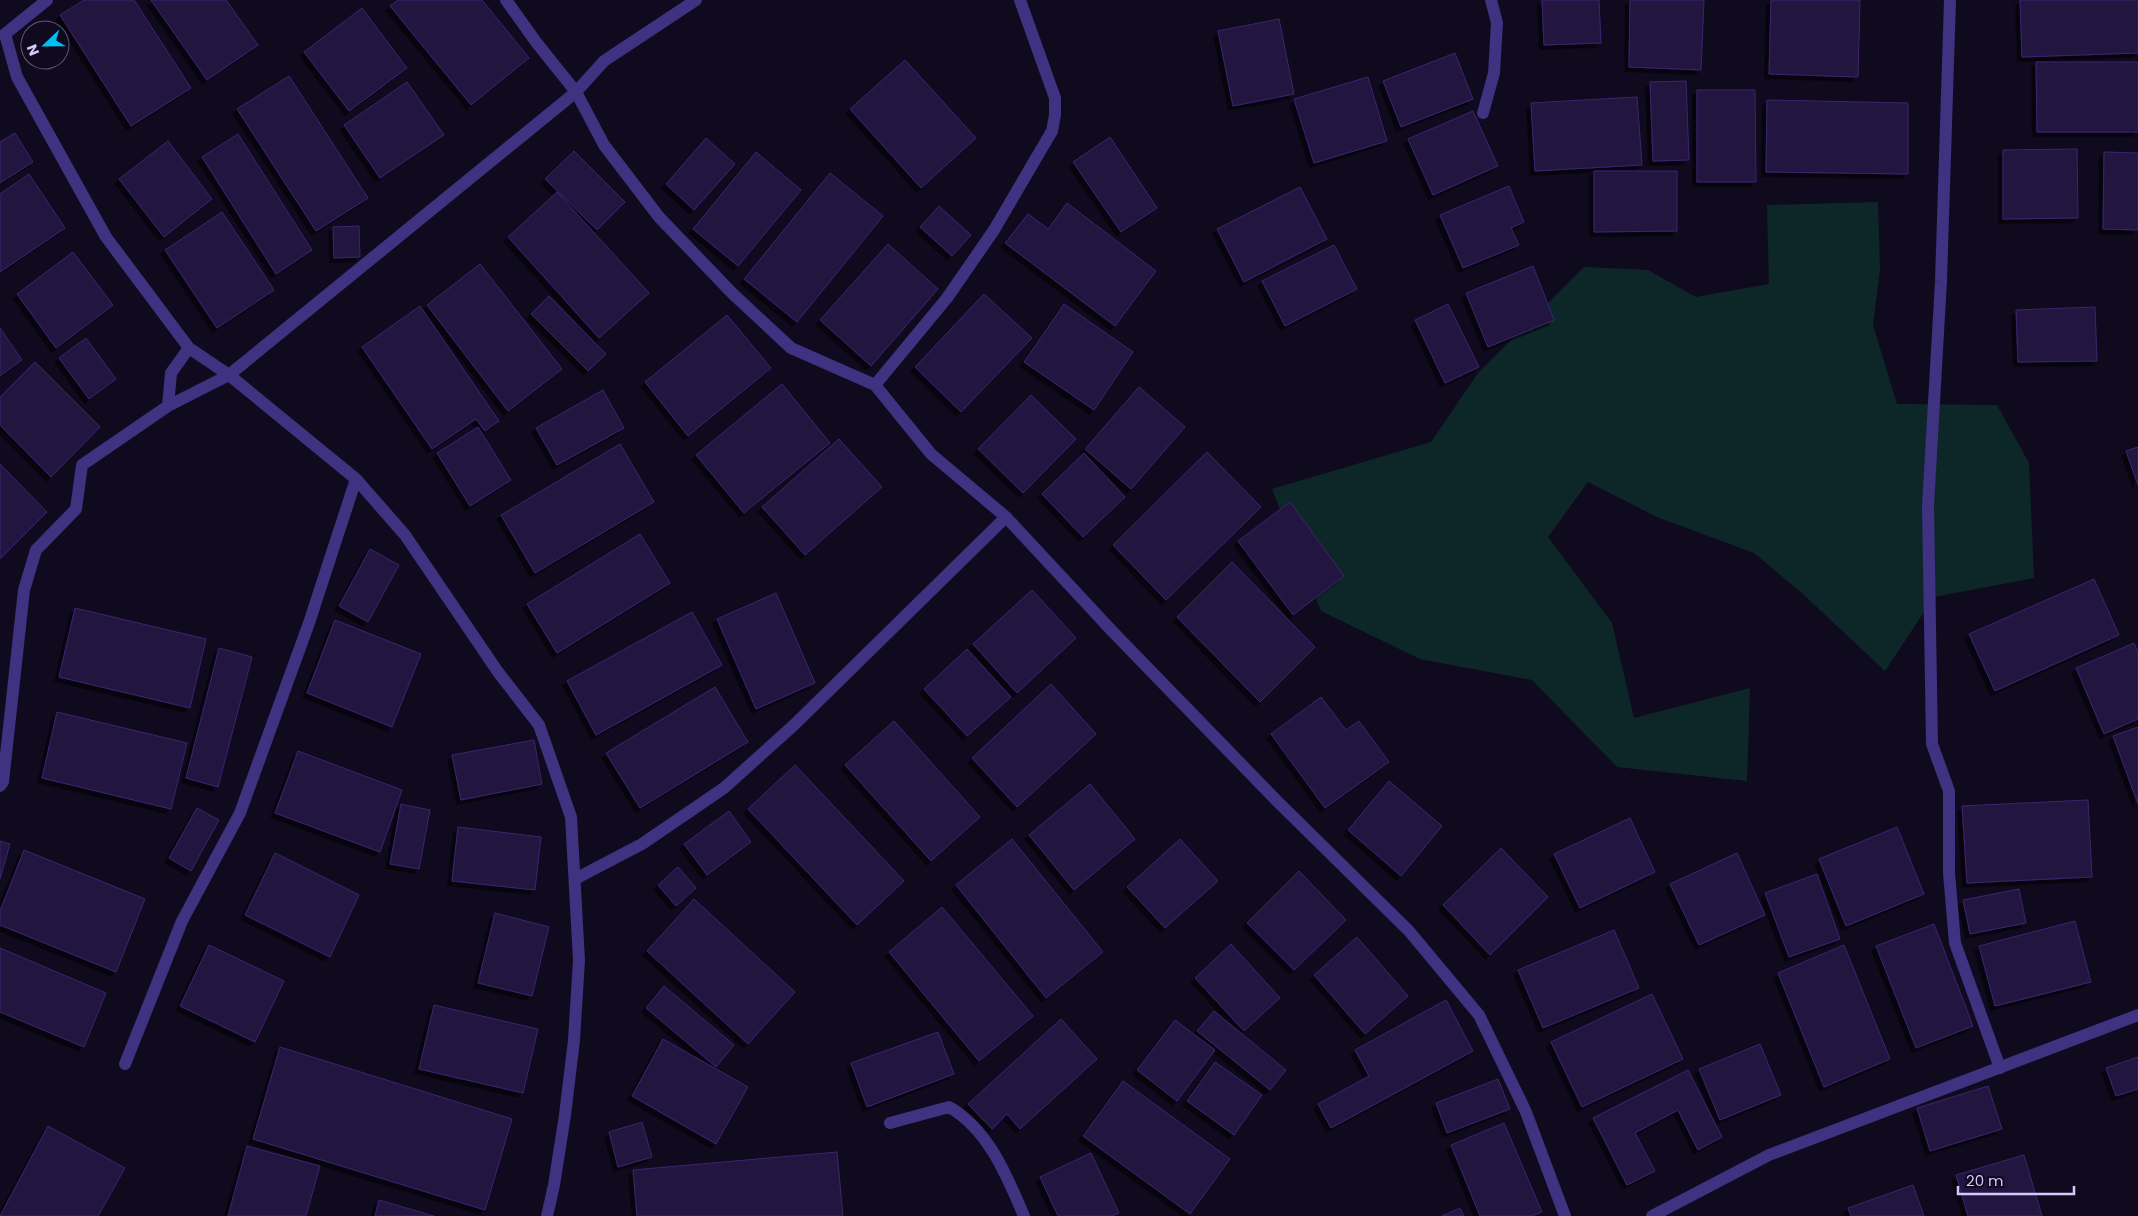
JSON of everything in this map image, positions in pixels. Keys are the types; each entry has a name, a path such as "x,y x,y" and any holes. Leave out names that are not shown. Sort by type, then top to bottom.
{"street":[{"path":"47,0 5,34 17,78 106,237 189,348 229,376 356,479 405,535 498,672 540,725 571,817 579,960 574,1040 554,1186 547,1216"},
{"path":"506,0 536,42 576,92 604,145 659,217 732,293 791,348 876,385 931,454 1006,517 1113,632 1270,794 1409,931 1479,1015 1526,1112 1565,1216"},
{"path":"0,786 3,782 24,590 36,550 76,509 82,465 168,406 229,376 576,92 604,61 696,0"},
{"path":"876,385 947,298 994,230 1052,131 1055,115 1055,98 1020,0"},
{"path":"1483,113 1494,73 1497,23 1491,0"},
{"path":"1950,0 1941,281 1928,506 1932,744 1949,791 1949,873 1955,943 2000,1068"},
{"path":"168,406 171,373 189,348"},
{"path":"125,1064 182,920 240,813 309,622 356,479"},
{"path":"575,879 642,844 724,788 794,724 1006,517"},
{"path":"1652,1216 1769,1156 2138,1015"},
{"path":"890,1123 949,1107 964,1115 979,1130 1011,1186 1024,1216"}],"green space":[{"path":"1878,202 1880,269 1873,325 1897,404 1997,405 2029,463 2034,578 1934,597 1885,671 1804,595 1754,553 1657,517 1588,482 1548,537 1612,623 1634,718 1750,688 1747,781 1617,767 1532,680 1420,659 1321,611 1272,489 1431,442 1478,373 1584,267 1648,270 1696,297 1769,284 1767,205"}],"building":[{"path":"84,0 134,0 191,88 131,126 70,31 70,20 63,20 60,15"},
{"path":"151,0 226,0 258,45 207,80"},
{"path":"398,0 482,0 529,58 471,105 390,6"},
{"path":"1542,0 1599,0 1601,43 1544,45"},
{"path":"1630,0 1704,0 1701,70 1629,67"},
{"path":"1771,0 1860,0 1858,77 1769,74"},
{"path":"2020,0 2138,0 2138,53 2022,57"},
{"path":"362,8 407,68 349,111 304,52"},
{"path":"1279,19 1294,94 1233,106 1218,31"},
{"path":"1455,53 1473,99 1401,127 1383,81"},
{"path":"905,60 976,138 921,188 850,109"},
{"path":"2036,62 2138,62 2138,132 2037,132"},
{"path":"289,76 368,198 316,231 237,109"},
{"path":"1368,77 1387,141 1314,163 1294,99"},
{"path":"1686,81 1689,160 1653,161 1650,82"},
{"path":"407,82 444,135 380,178 344,125"},
{"path":"1697,90 1755,90 1756,182 1697,182"},
{"path":"1637,97 1642,165 1535,171 1531,103"},
{"path":"1767,100 1908,103 1908,174 1766,172"},
{"path":"1473,111 1498,166 1433,195 1408,139"},
{"path":"15,133 33,162 0,183 0,142"},
{"path":"238,134 312,250 276,274 202,157"},
{"path":"1110,137 1157,208 1121,232 1073,162"},
{"path":"706,138 735,164 694,210 666,184"},
{"path":"168,141 212,199 164,237 119,179"},
{"path":"2077,149 2078,218 2003,219 2003,150"},
{"path":"574,151 625,202 597,230 545,179"},
{"path":"756,152 801,190 738,266 693,229"},
{"path":"2104,152 2138,153 2138,230 2103,229"},
{"path":"1594,171 1677,171 1677,231 1594,232"},
{"path":"830,173 883,216 797,322 744,279"},
{"path":"29,174 65,228 0,272 0,194"},
{"path":"1509,186 1524,222 1511,228 1519,245 1463,268 1440,215"},
{"path":"1300,187 1327,239 1244,282 1217,229"},
{"path":"557,192 649,293 599,338 508,237"},
{"path":"1067,203 1156,271 1115,326 1005,243 1028,214 1048,229"},
{"path":"939,206 971,235 952,256 920,227"},
{"path":"222,212 274,290 217,328 165,250"},
{"path":"359,226 360,257 334,258 333,227"},
{"path":"888,244 938,289 871,366 820,320"},
{"path":"1334,245 1357,289 1285,326 1262,281"},
{"path":"73,252 113,305 56,348 17,294"},
{"path":"480,264 562,369 508,411 427,305"},
{"path":"1533,266 1554,320 1488,347 1466,293"},
{"path":"984,294 1032,338 961,412 915,367"},
{"path":"549,296 606,354 588,371 531,314"},
{"path":"1064,304 1133,352 1094,410 1024,362"},
{"path":"1448,304 1479,367 1445,383 1415,320"},
{"path":"420,306 499,421 485,431 476,419 432,449 362,347"},
{"path":"2095,307 2097,361 2018,362 2016,310"},
{"path":"727,315 771,368 688,436 645,382"},
{"path":"0,328 22,360 0,376"},
{"path":"86,338 116,379 89,399 59,358"},
{"path":"35,362 100,427 51,477 0,425 0,397"},
{"path":"782,384 830,443 744,513 696,455"},
{"path":"1139,387 1185,427 1131,489 1085,449"},
{"path":"603,390 624,428 557,465 536,428"},
{"path":"1031,395 1076,439 1023,493 978,449"},
{"path":"478,427 511,480 470,506 437,453"},
{"path":"839,439 882,487 805,555 762,507"},
{"path":"620,444 654,502 535,573 501,515"},
{"path":"2138,447 2138,485 2126,451"},
{"path":"1207,452 1261,507 1166,600 1113,545"},
{"path":"1084,453 1125,497 1083,537 1042,494"},
{"path":"0,464 47,512 0,559"},
{"path":"1290,502 1344,576 1293,615 1238,541"},
{"path":"640,534 670,583 557,653 527,604"},
{"path":"370,549 399,565 368,622 339,606"},
{"path":"1232,562 1315,647 1260,702 1177,617"},
{"path":"2094,579 2119,635 1995,691 1969,634"},
{"path":"1032,590 1076,638 1017,693 973,644"},
{"path":"776,593 815,683 756,709 717,619"},
{"path":"75,608 206,639 190,708 59,677"},
{"path":"692,612 722,665 596,735 567,681"},
{"path":"335,620 421,654 392,727 307,693"},
{"path":"2134,643 2138,652 2138,719 2104,734 2076,668"},
{"path":"219,648 252,657 218,787 186,778"},
{"path":"967,649 1011,697 967,736 924,689"},
{"path":"1051,684 1096,734 1017,807 972,758"},
{"path":"715,687 748,742 640,808 606,753"},
{"path":"1321,697 1346,730 1359,721 1389,762 1325,808 1271,734"},
{"path":"57,712 187,743 171,809 42,778"},
{"path":"894,721 980,817 931,861 845,765"},
{"path":"2138,727 2138,804 2113,736"},
{"path":"534,740 542,784 461,800 452,755"},
{"path":"298,751 402,790 380,852 275,813"},
{"path":"795,765 904,881 857,925 748,809"},
{"path":"1389,781 1442,826 1401,876 1348,830"},
{"path":"1090,784 1135,839 1074,890 1029,835"},
{"path":"2088,800 2092,877 1967,883 1962,806"},
{"path":"401,804 430,810 419,869 390,864"},
{"path":"197,808 219,820 191,871 169,858"},
{"path":"729,811 751,842 707,875 684,844"},
{"path":"1630,818 1655,872 1580,908 1554,854"},
{"path":"458,827 541,837 535,890 452,881"},
{"path":"1897,827 1924,894 1846,926 1819,859"},
{"path":"1012,839 1103,952 1046,998 956,885"},
{"path":"1180,839 1218,881 1165,928 1127,887"},
{"path":"0,841 10,844 0,879"},
{"path":"1501,848 1548,897 1490,955 1443,905"},
{"path":"24,850 145,899 116,972 0,925 0,911"},
{"path":"275,853 359,895 330,957 245,915"},
{"path":"1737,853 1765,915 1699,945 1670,884"},
{"path":"678,867 696,888 676,906 658,885"},
{"path":"1299,871 1346,920 1294,970 1247,923"},
{"path":"1817,874 1840,939 1789,957 1765,893"},
{"path":"2019,889 2026,923 1970,934 1963,900"},
{"path":"694,899 795,992 748,1044 647,951"},
{"path":"942,907 1033,1016 979,1061 889,952"},
{"path":"495,913 549,927 532,996 478,983"},
{"path":"2075,921 2091,982 1995,1006 1979,946"},
{"path":"1934,924 1973,1026 1916,1048 1876,946"},
{"path":"1614,930 1639,988 1543,1028 1518,970"},
{"path":"1357,937 1408,996 1365,1034 1314,975"},
{"path":"1231,944 1280,998 1244,1031 1195,978"},
{"path":"209,945 284,981 255,1042 180,1006"},
{"path":"1844,945 1890,1059 1824,1087 1778,973"},
{"path":"0,948 106,993 84,1047 0,1012"},
{"path":"664,986 734,1045 716,1067 646,1008"},
{"path":"1652,994 1683,1059 1582,1107 1551,1042"},
{"path":"1446,1000 1473,1051 1331,1128 1318,1104 1369,1076 1355,1050"},
{"path":"434,1005 538,1029 523,1093 419,1069"},
{"path":"1214,1011 1286,1070 1270,1090 1197,1031"},
{"path":"1061,1019 1097,1059 1020,1129 1007,1114 992,1129 968,1104"},
{"path":"1175,1020 1215,1050 1177,1101 1137,1070"},
{"path":"938,1032 954,1074 867,1107 851,1063"},
{"path":"663,1039 748,1087 716,1144 632,1096"},
{"path":"1760,1044 1781,1095 1720,1120 1699,1069"},
{"path":"280,1047 512,1119 485,1210 253,1139"},
{"path":"2138,1057 2138,1089 2116,1096 2106,1068"},
{"path":"1215,1062 1262,1095 1234,1135 1187,1101"},
{"path":"1688,1070 1722,1137 1698,1150 1678,1110 1635,1133 1655,1171 1627,1185 1593,1118"},
{"path":"1498,1079 1510,1109 1447,1133 1436,1103"},
{"path":"1123,1081 1230,1159 1190,1214 1083,1136"},
{"path":"1988,1086 2002,1129 1930,1151 1917,1108"},
{"path":"642,1122 652,1157 618,1167 609,1132"},
{"path":"1504,1123 1542,1212 1532,1216 1480,1216 1451,1145"},
{"path":"48,1126 125,1168 98,1216 0,1216"},
{"path":"247,1146 320,1166 306,1216 228,1216"},
{"path":"837,1152 843,1216 637,1216 633,1170"},
{"path":"1091,1153 1119,1213 1112,1216 1058,1216 1040,1177"},
{"path":"2024,1155 2042,1216 1968,1216 1956,1175"},
{"path":"1913,1185 1924,1216 1851,1216 1848,1208"},
{"path":"379,1200 434,1216 375,1216"},
{"path":"1460,1208 1464,1216 1442,1216"}]}
